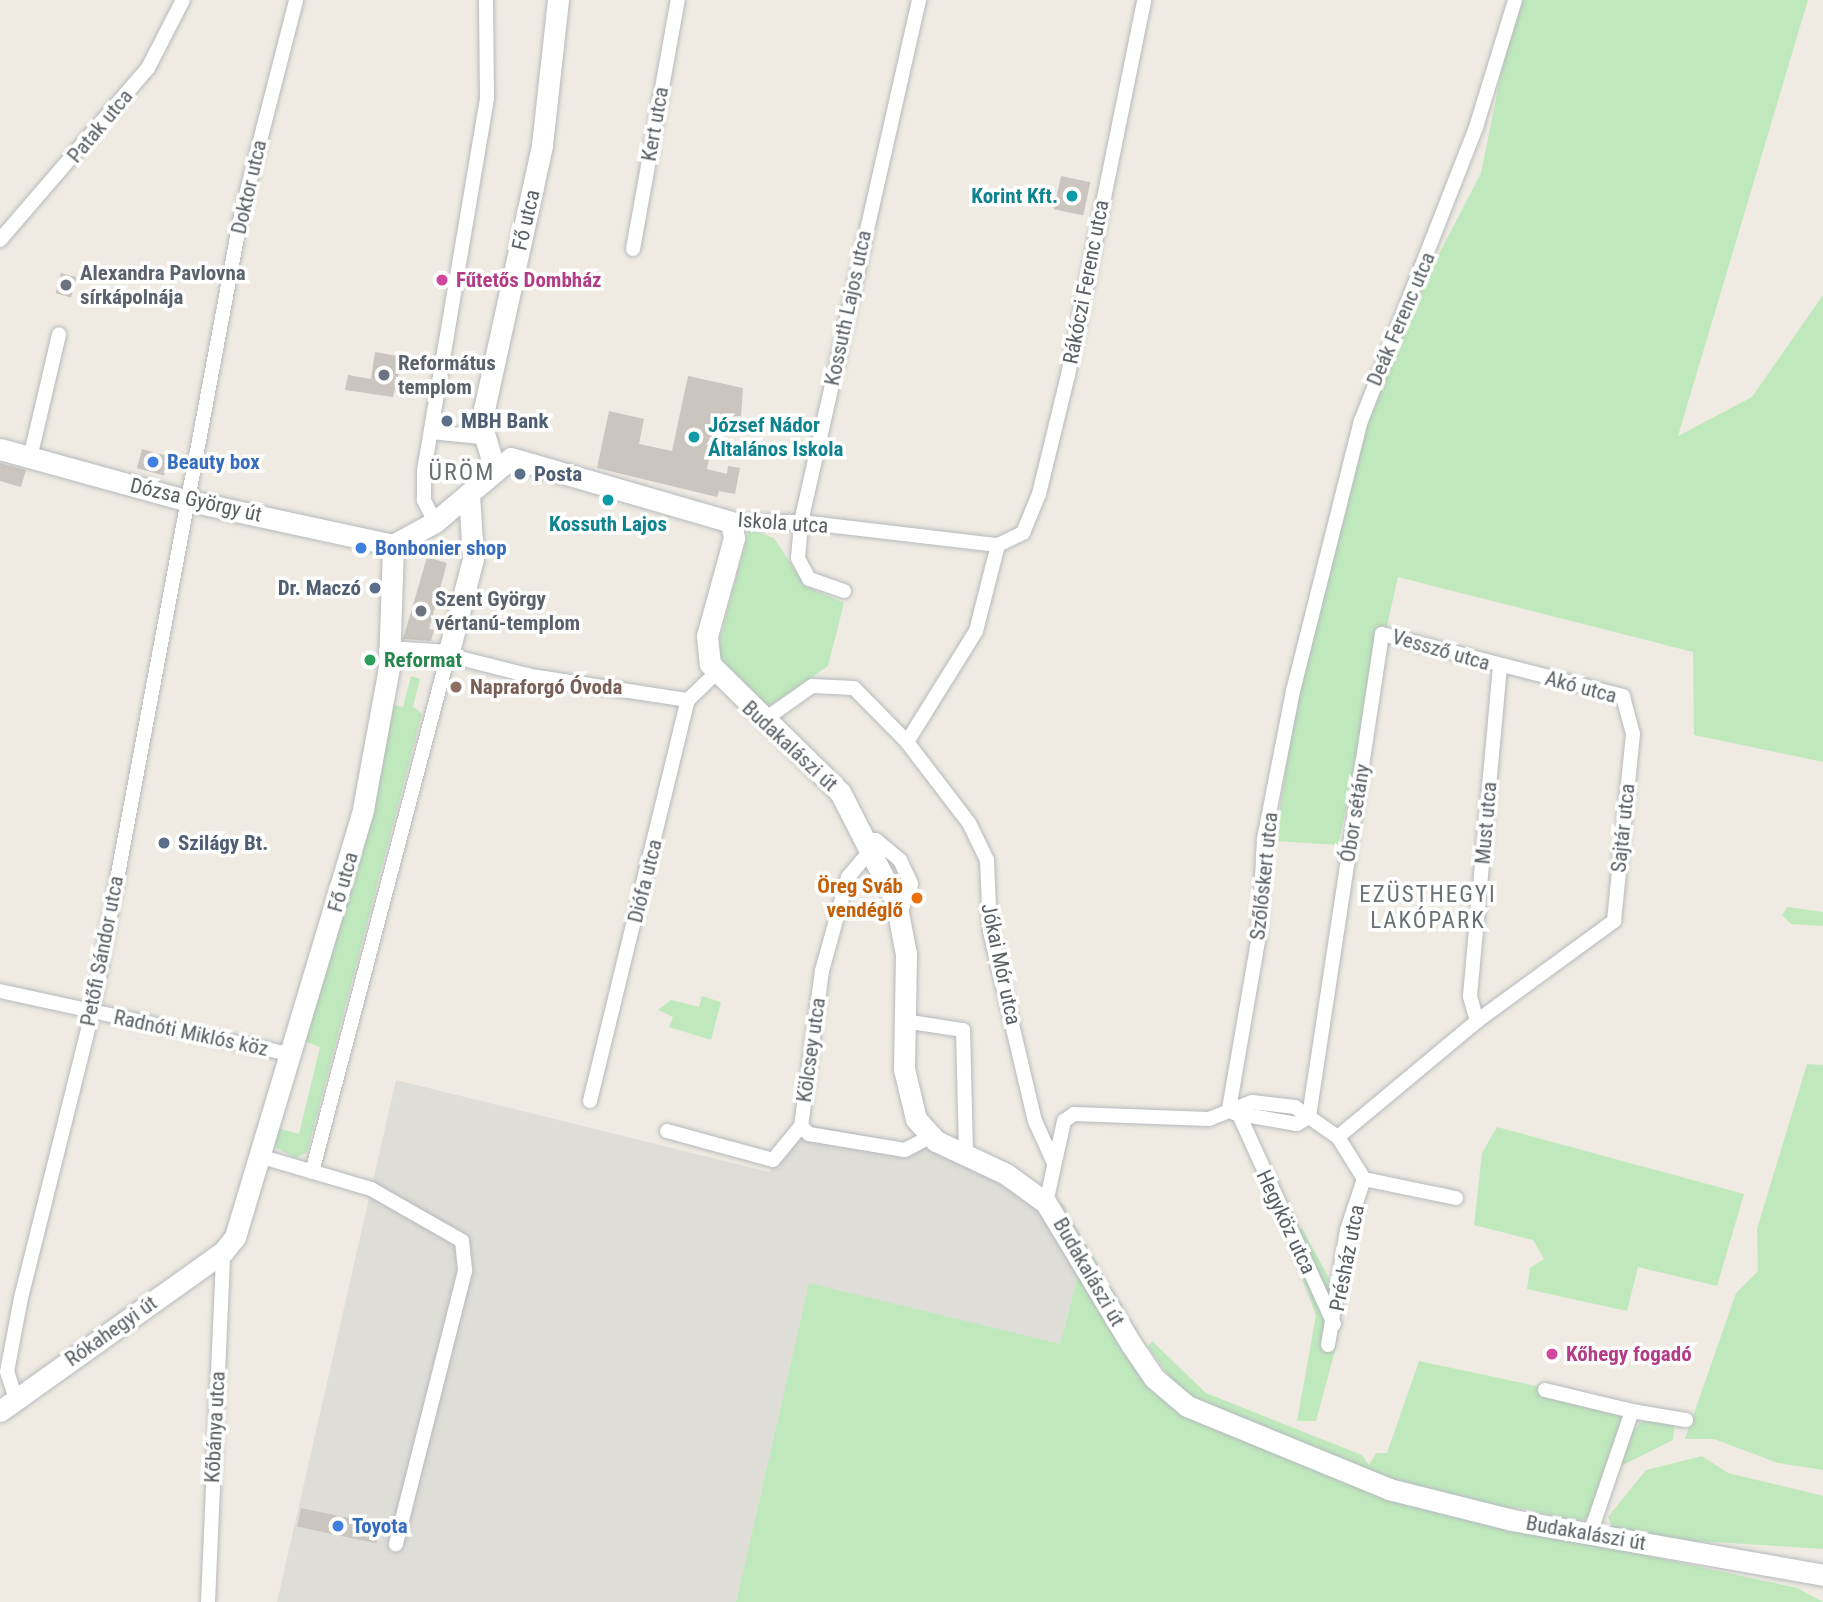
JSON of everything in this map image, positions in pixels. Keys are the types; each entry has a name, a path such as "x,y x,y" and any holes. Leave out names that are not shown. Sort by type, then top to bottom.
{"main road":[{"name":"Fő utca","path":"481,437 542,145 558,0"},
{"path":"393,545 435,522 494,467 481,437"},
{"name":"Dózsa György út","path":"0,449 185,499 393,545"},
{"name":"Iskola utca","path":"494,467 524,459 731,522"},
{"path":"390,651 448,655 471,573 468,493"},
{"path":"435,522 470,538"},
{"path":"716,673 707,636 734,538 731,522"},
{"name":"Fő utca","path":"223,1252 242,1218 363,809 390,651 393,545"},
{"name":"Budakalászi út","path":"716,673 840,792 900,914 909,1102 929,1137 1031,1188 1046,1203 1130,1345 1154,1378 1187,1406 1389,1489 1590,1534 1823,1575"},
{"name":"Rókahegyi út","path":"8,1404 223,1252"}],"street":[{"name":"Patak utca","path":"0,240 148,68 183,0"},
{"name":"Doktor utca","path":"185,499 242,211 296,0"},
{"path":"435,522 424,500 441,352 487,97 486,0"},
{"name":"Kert utca","path":"633,249 678,0"},
{"name":"Kossuth Lajos utca","path":"844,591 808,579 798,558 801,522 919,0"},
{"name":"Rákóczi Ferenc utca","path":"998,545 1023,533 1039,494 1144,0"},
{"name":"Deák Ferenc utca","path":"1305,644 1366,402 1472,140 1515,0"},
{"path":"30,458 59,334"},
{"path":"431,432 481,437"},
{"name":"Petőfi Sándor utca","path":"8,1404 7,1372 21,1298 92,1013 185,499"},
{"name":"Iskola utca","path":"731,522 801,522 998,545"},
{"path":"907,742 976,631 998,545"},
{"name":"Vessző utca","path":"1382,634 1500,667"},
{"name":"Óbor sétány","path":"1309,1117 1382,634"},
{"name":"Szőlőskert utca","path":"1229,1109 1259,935 1264,839 1305,644"},
{"path":"448,655 531,676 688,700 716,673"},
{"name":"Fő utca","path":"312,1172 448,655"},
{"name":"Akó utca","path":"1500,667 1623,695 1633,734"},
{"name":"Must utca","path":"1477,1021 1470,996 1500,667"},
{"name":"Jókai Mór utca","path":"764,720 812,686 839,683 862,693 907,742 969,823 987,860 993,943 1035,1121 1054,1163"},
{"name":"Diófa utca","path":"590,1101 688,700"},
{"name":"Sajtár utca","path":"1477,1021 1614,921 1633,734"},
{"name":"Kölcsey utca","path":"868,846 848,877 822,971 801,1126 809,1134 905,1150 929,1137"},
{"name":"Radnóti Miklós köz","path":"0,991 290,1054"},
{"path":"904,1021 963,1030 966,1156"},
{"path":"1046,1203 1064,1121 1074,1114 1209,1119 1252,1102 1295,1107 1338,1137 1477,1021"},
{"path":"1229,1109 1241,1119 1297,1124 1309,1117"},
{"name":"Hegyköz utca","path":"1241,1119 1334,1324"},
{"path":"667,1131 774,1160 801,1126"},
{"name":"Présház utca","path":"1328,1345 1334,1324 1348,1230 1364,1179 1338,1137"},
{"path":"259,1156 371,1189 462,1241 465,1271 396,1544"},
{"path":"1364,1179 1456,1198"},
{"name":"Kőbánya utca","path":"208,1602 223,1252"},
{"path":"1545,1390 1632,1411 1686,1420"},
{"path":"1590,1534 1632,1411"}],"shaded area":[{"path":"396,1080 769,1172 812,1125 903,1142 934,1128 1019,1171 1064,1205 1086,1245 1060,1344 809,1284 736,1602 277,1602"}],"green space":[{"path":"1516,0 1808,0 1678,436 1752,397 1823,295 1823,762 1694,735 1693,652 1398,577 1338,845 1275,841 1305,644 1383,362 1481,173"},
{"path":"749,529 774,538 805,586 844,603 828,666 768,707 731,676 717,650"},
{"path":"411,676 420,679 413,706 422,714 307,1152 296,1158 276,1148 274,1127 299,1134 320,1047 304,1041 389,704 403,707"},
{"path":"1787,907 1823,912 1823,926 1791,924 1782,915"},
{"path":"702,996 721,1002 711,1040 669,1027 673,1017 658,1010 671,1000 699,1007"},
{"path":"1807,1064 1823,1065 1823,1470 1778,1463 1714,1439 1685,1439 1736,1293 1758,1271 1757,1229"},
{"path":"1497,1127 1744,1194 1717,1286 1638,1267 1627,1311 1527,1289 1530,1268 1544,1259 1533,1240 1474,1225 1482,1153"},
{"path":"1302,1228 1338,1295 1336,1347 1316,1421 1297,1421 1316,1315 1286,1235"},
{"path":"1086,1245 1160,1372 1171,1378 1148,1347 1152,1341 1206,1393 1362,1455 1369,1465 1376,1453 1387,1453 1419,1361 1536,1386 1545,1394 1624,1415 1592,1516 1577,1522 1526,1509 1390,1500 1797,1588 1823,1602 736,1602 809,1283 1060,1344"},
{"path":"1642,1421 1675,1423 1673,1440 1621,1466 1631,1433"},
{"path":"1702,1456 1728,1473 1823,1496 1823,1549 1667,1539 1613,1528 1608,1517 1646,1470"}],"building":[{"name":"Korint Kft.","path":"1061,176 1090,182 1083,215 1054,209"},
{"name":"Alexandra Pavlovna sírkápolnája","path":"61,273 76,277 71,297 56,293"},
{"name":"Református templom","path":"375,352 403,357 393,397 345,390 348,375 371,379"},
{"name":"József Nádor Általános Iskola","path":"688,376 743,388 741,416 718,417 707,469 727,474 728,466 740,468 735,494 719,491 717,497 597,468 609,411 644,419 639,444 672,451"},
{"name":"Beauty box","path":"142,449 169,456 164,476 137,468"},
{"path":"0,463 26,470 21,487 0,481"},
{"name":"Szent György vértanú-templom","path":"427,557 447,563 429,629 434,630 431,641 403,639"},
{"name":"Toyota","path":"301,1508 380,1525 376,1543 297,1527"}],"place":[{"name":"Korint Kft.","path":"1072,196"},
{"name":"Fűtetős Dombház","path":"442,280"},
{"name":"Alexandra Pavlovna sírkápolnája","path":"66,285"},
{"name":"Református templom","path":"384,375"},
{"name":"MBH Bank","path":"447,421"},
{"name":"József Nádor Általános Iskola","path":"694,437"},
{"name":"Beauty box","path":"153,462"},
{"name":"Posta","path":"520,474"},
{"name":"Kossuth Lajos","path":"608,500"},
{"name":"Bonbonier shop","path":"361,548"},
{"name":"Dr. Maczó","path":"375,588"},
{"name":"Szent György vértanú-templom","path":"421,611"},
{"name":"Reformat","path":"370,660"},
{"name":"Napraforgó Óvoda","path":"456,687"},
{"name":"Szilágy Bt.","path":"164,843"},
{"name":"Öreg Sváb vendéglő","path":"917,898"},
{"name":"Kőhegy fogadó","path":"1552,1354"},
{"name":"Toyota","path":"338,1526"}],"district":[{"name":"ÜRÖM","path":"462,473"},
{"name":"EZÜSTHEGYI LAKÓPARK","path":"1428,908"}]}
